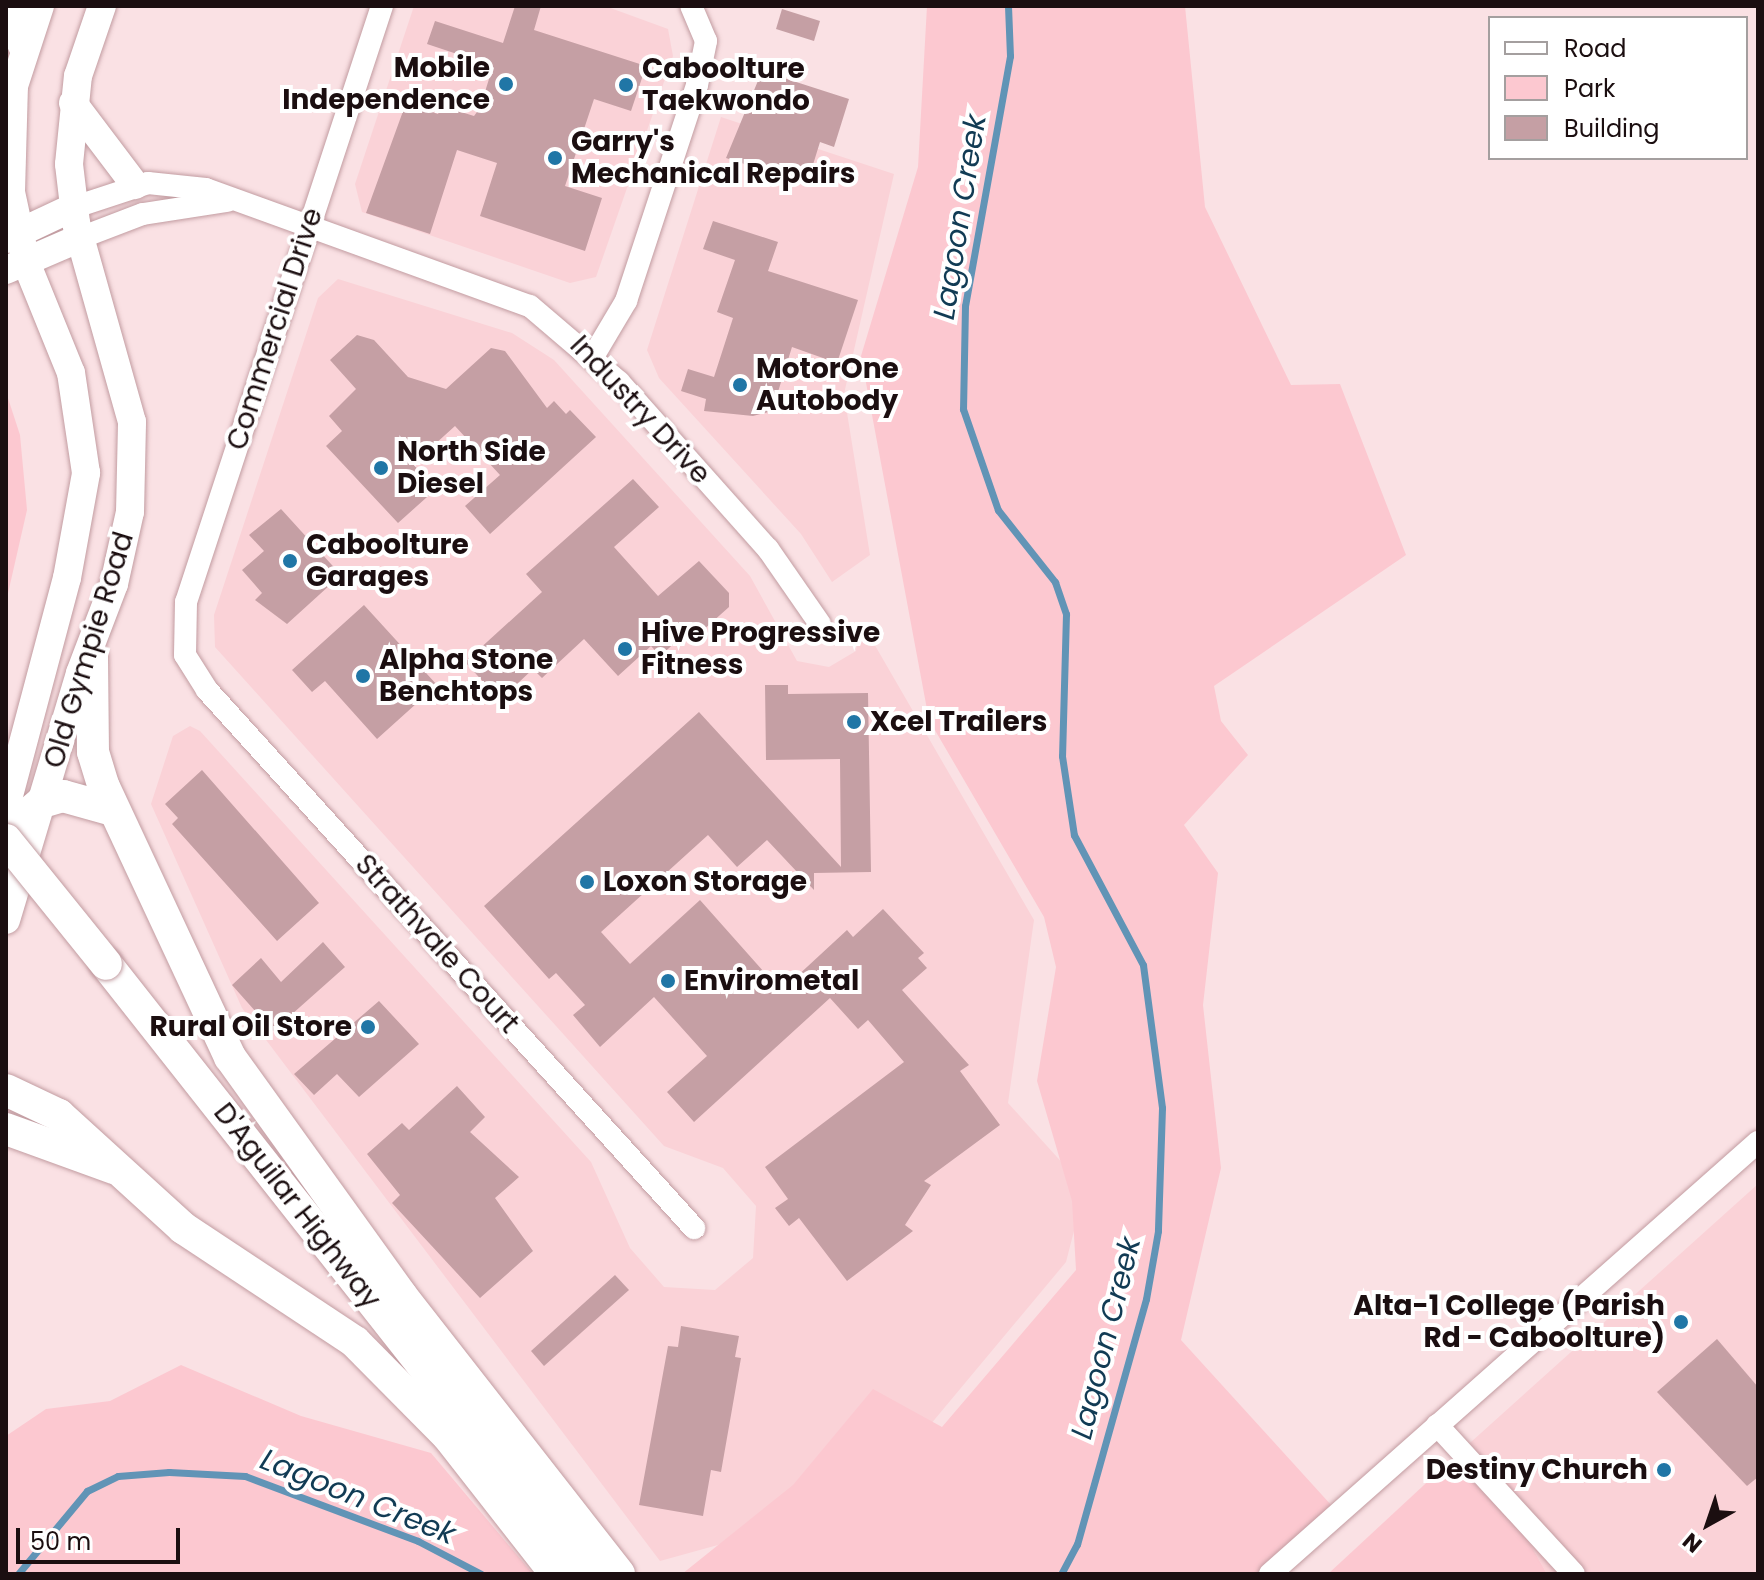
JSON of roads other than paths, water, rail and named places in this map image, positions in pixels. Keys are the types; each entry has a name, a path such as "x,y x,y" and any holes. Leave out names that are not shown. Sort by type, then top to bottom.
{"highway":[{"path":"92,657 93,752 113,810 230,1057 498,1441 619,1574"},
{"path":"6,833 42,802 63,796 113,810"},
{"name":"D'Aguilar Highway","path":"6,840 498,1441 587,1574"},
{"path":"6,1090 59,1115 183,1228 355,1342 448,1436 556,1574"},
{"path":"6,1129 117,1168"}],"main road":[{"path":"15,6 11,22 23,48"},
{"path":"23,48 40,6"},
{"name":"Old Gympie Road","path":"6,920 80,673 92,657 126,542 135,468 127,395 72,208 73,103 102,6"},
{"name":"Old Gympie Road","path":"6,807 67,578 86,473 71,373 16,266 9,193 10,119 23,48"},
{"path":"73,103 135,185"},
{"path":"12,236 72,208"},
{"path":"16,266 80,238"}],"street":[{"name":"Commercial Drive","path":"185,655 186,602 382,6"},
{"path":"594,355 626,301 697,85 706,41 697,8"},
{"name":"Industry Drive","path":"72,208 135,185 185,185 530,306 594,355 768,549 820,624"},
{"name":"Industry Drive","path":"80,238 143,214 227,201"},
{"name":"Strathvale Court","path":"185,655 207,690 694,1228"},
{"path":"1270,1574 1758,1142"},
{"path":"1437,1425 1574,1574"}],"waterway":[{"name":"Lagoon Creek","path":"1008,6 1010,56 965,306 963,409 998,510 1055,582 1066,614 1062,756 1074,835 1143,965 1162,1108 1158,1231 1146,1299 1077,1544 1061,1574"},
{"name":"Lagoon Creek","path":"18,1574 87,1491 118,1476 169,1472 245,1476 418,1541 481,1574"}],"place":[{"name":"Mobile Independence","path":"506,84"},
{"name":"Caboolture Taekwondo","path":"626,85"},
{"name":"Garry's Mechanical Repairs","path":"555,158"},
{"name":"MotorOne Autobody","path":"740,385"},
{"name":"North Side Diesel","path":"381,468"},
{"name":"Caboolture Garages","path":"290,561"},
{"name":"Hive Progressive Fitness","path":"625,649"},
{"name":"Alpha Stone Benchtops","path":"363,676"},
{"name":"Xcel Trailers","path":"854,722"},
{"name":"Loxon Storage","path":"587,882"},
{"name":"Envirometal","path":"668,981"},
{"name":"Rural Oil Store","path":"368,1027"},
{"name":"Alta-1 College (Parish Rd - Caboolture)","path":"1681,1322"},
{"name":"Destiny Church","path":"1664,1470"}]}
